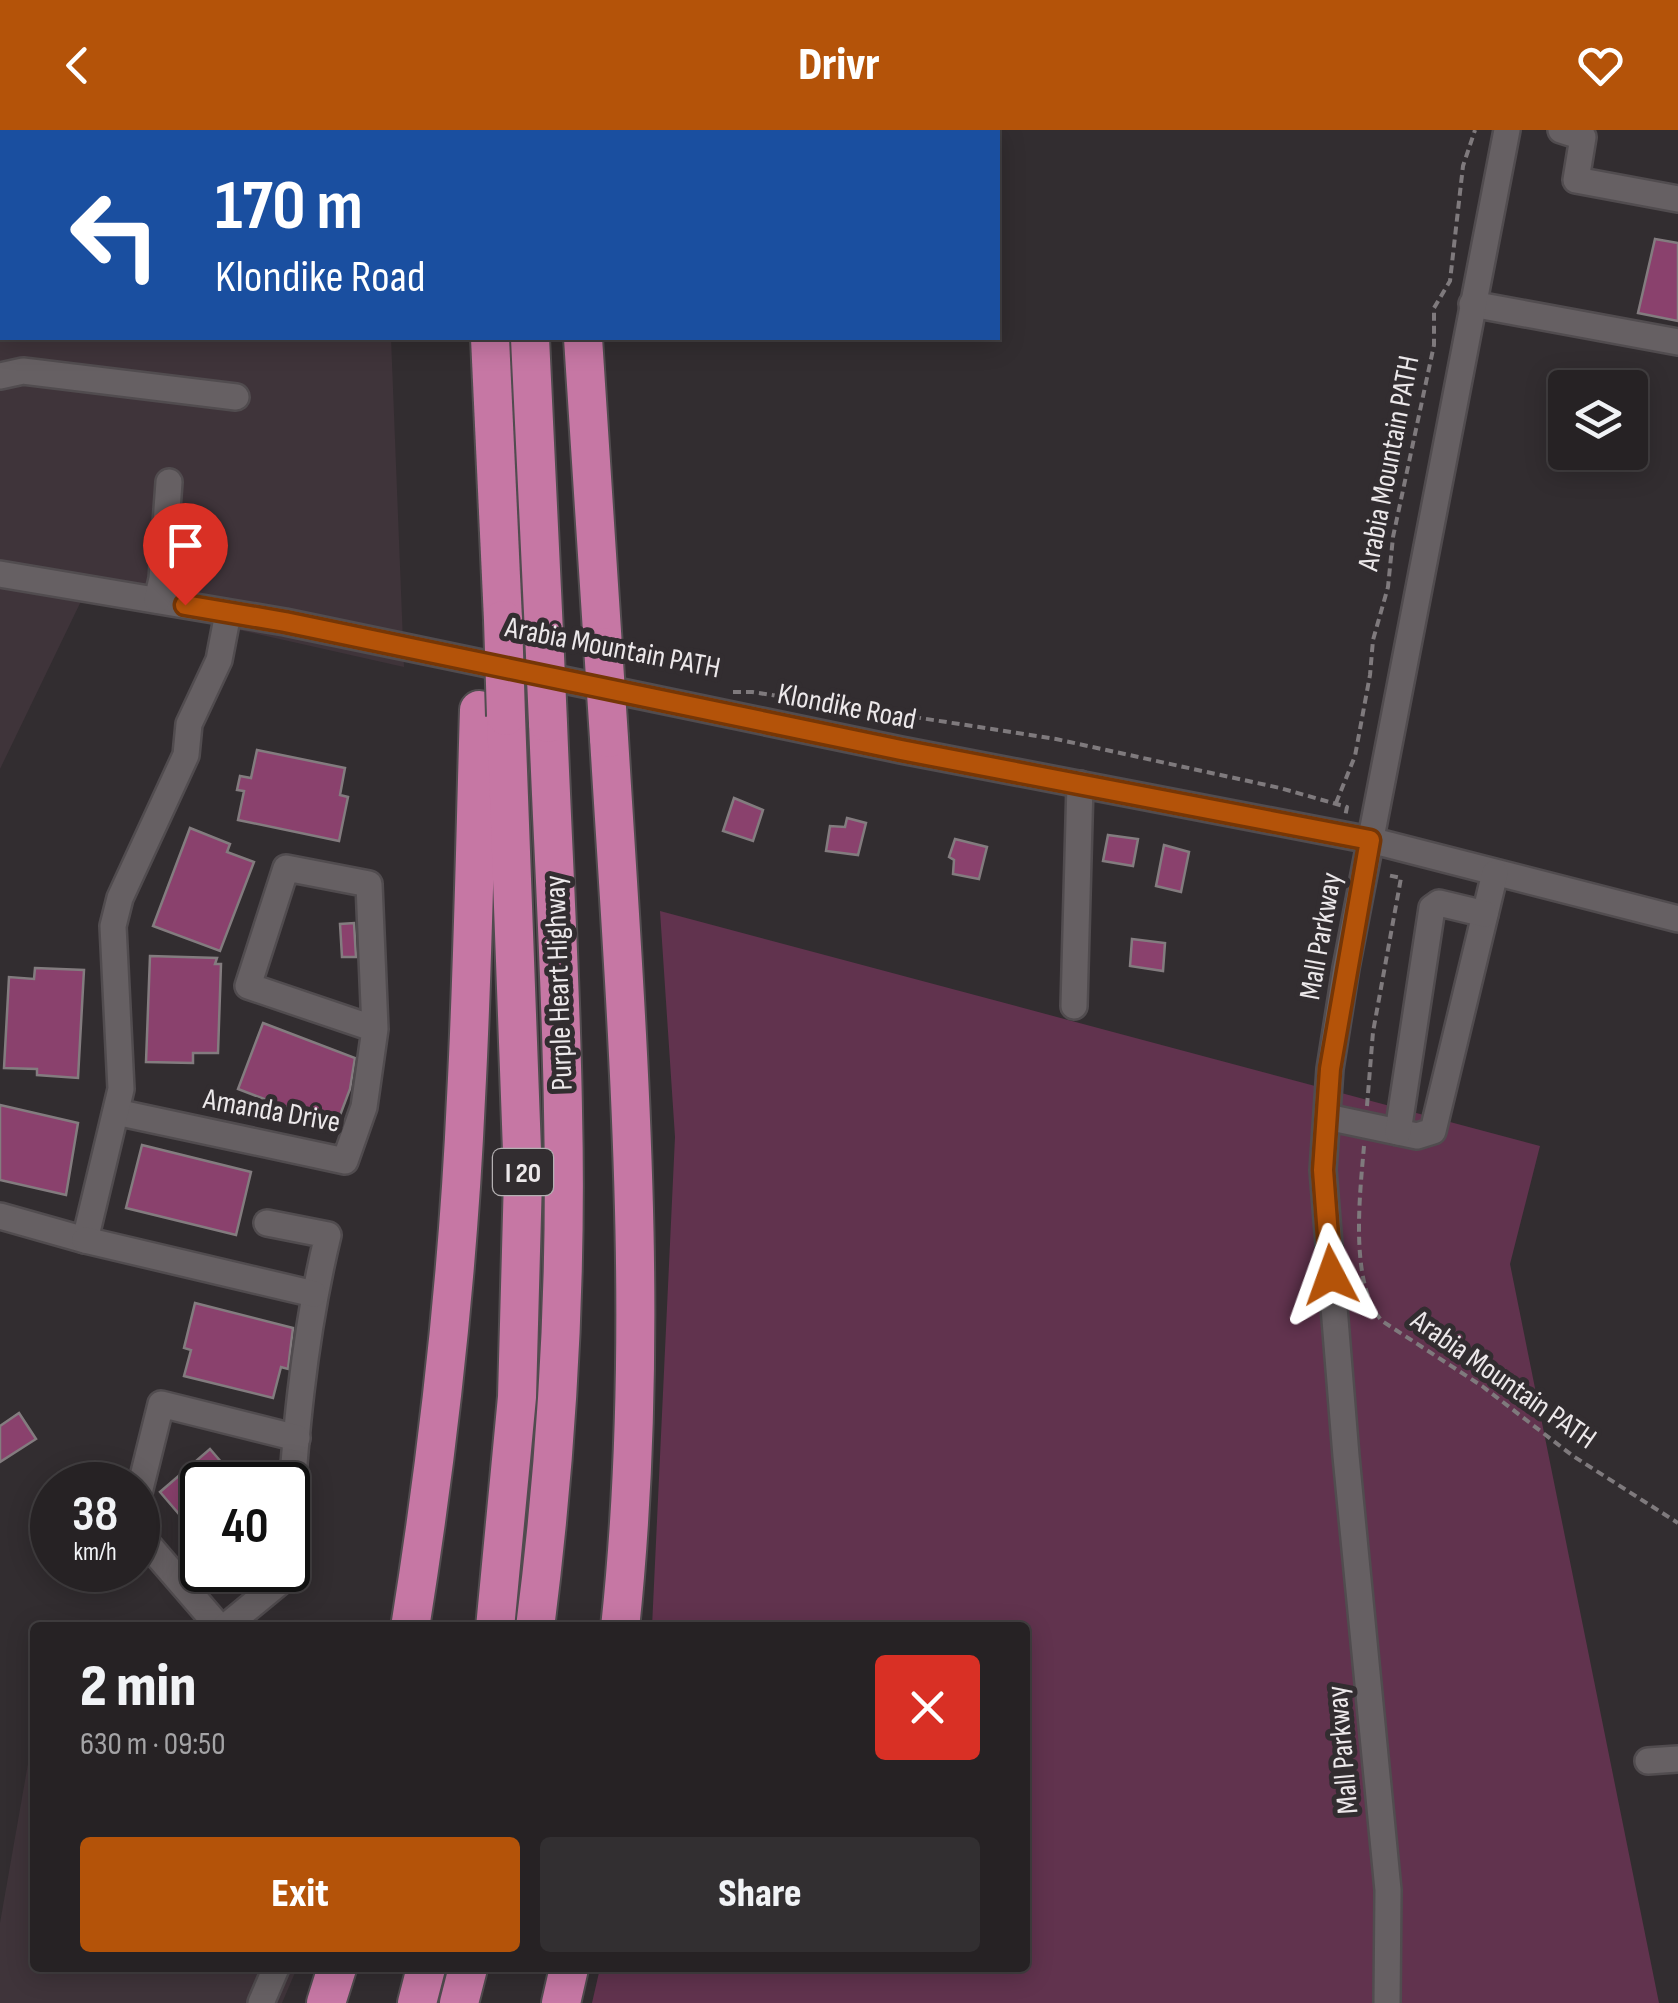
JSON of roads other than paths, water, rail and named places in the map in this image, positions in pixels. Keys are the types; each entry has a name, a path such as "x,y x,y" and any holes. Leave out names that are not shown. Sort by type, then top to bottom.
{"highway":[{"name":"Purple Heart Highway","path":"490,340 499,556 492,713 523,1178 516,1397 495,1622"},
{"name":"Purple Heart Highway","path":"530,340 563,1110 564,1227 560,1371 550,1513 536,1622"},
{"path":"583,340 634,1166 636,1380 620,1622"},
{"path":"411,1622 448,1332 492,713"},
{"path":"326,2003 337,1972"},
{"path":"417,2003 425,1972"},
{"path":"459,2003 467,1972"},
{"path":"561,2003 567,1972"}],"street":[{"name":"Mall Parkway","path":"1387,2003 1388,1890 1323,1170 1330,1069 1346,968 1507,130"},
{"path":"1576,132 1576,180 1678,199"},
{"path":"1472,304 1678,342"},
{"path":"0,376 23,371 236,397"},
{"path":"157,600 169,482"},
{"name":"Klondike Road","path":"0,574 221,611 1370,840 1678,919"},
{"path":"86,1240 121,1089 113,926 120,898 186,754 189,724 219,660 221,611"},
{"path":"1074,1006 1080,784"},
{"name":"Amanda Drive","path":"116,1112 345,1161 364,1107 375,1029 369,884 286,868 248,986 375,1029"},
{"path":"1327,1118 1417,1136 1434,1131 1494,873"},
{"path":"1398,1132 1432,908 1439,903 1485,914"},
{"path":"0,1216 314,1294"},
{"path":"268,1223 328,1235 314,1294 295,1462"},
{"path":"217,1622 145,1541 142,1530 138,1497 161,1404 297,1438"},
{"path":"230,1622 267,1592"},
{"path":"1648,1761 1678,1759"},
{"path":"261,2003 274,1972"}]}
